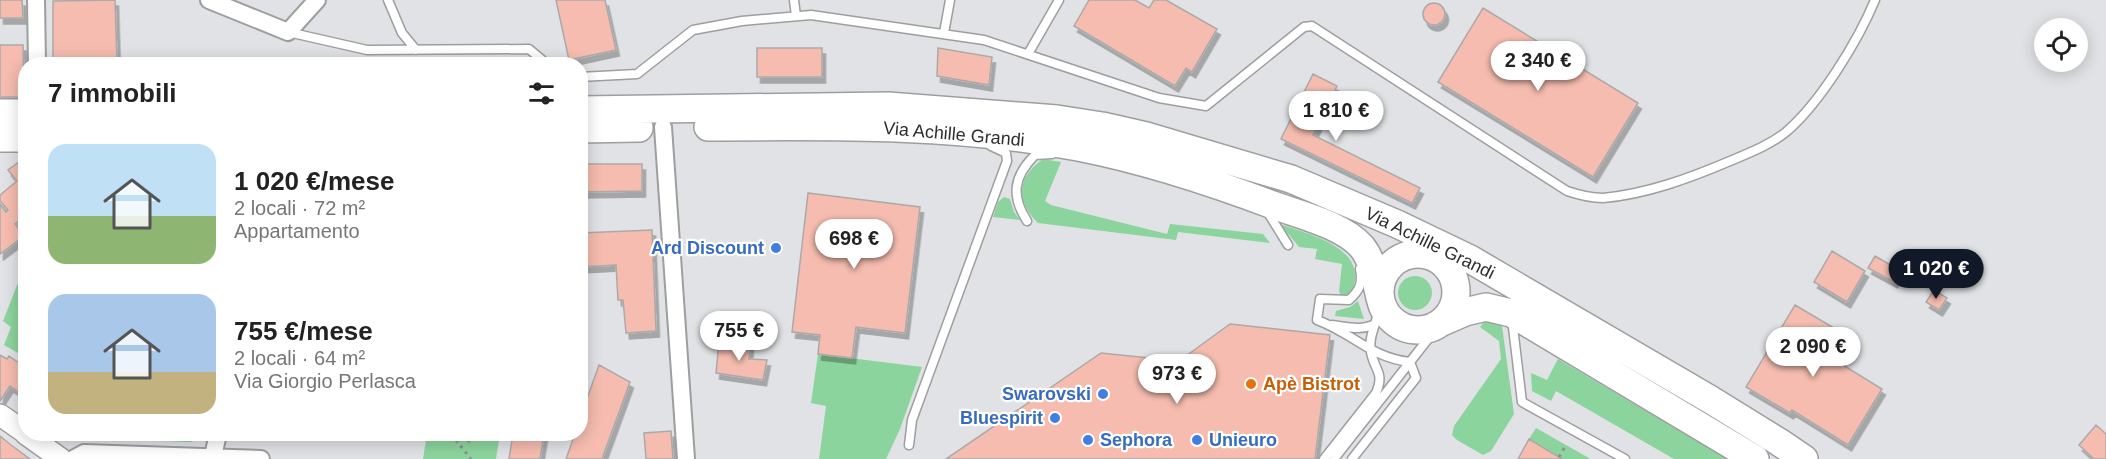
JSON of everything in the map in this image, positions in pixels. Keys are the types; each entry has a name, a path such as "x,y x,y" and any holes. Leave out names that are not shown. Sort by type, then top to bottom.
{"main road":[{"name":"Via Achille Grandi","path":"588,110 888,106 1057,119 1146,136 1291,179 1397,224 1470,259 1711,400 1804,459"},
{"path":"0,113 18,113"},
{"name":"Via Achille Grandi","path":"1021,117 1166,152 1259,180 1302,195 1419,244 1442,262 1464,269 1495,286 1764,444 1796,459"},
{"name":"Via Achille Grandi","path":"588,129 875,126 958,132 1077,147 1180,173 1298,214 1349,235 1363,248 1372,267 1379,308"},
{"path":"0,138 18,138"},
{"path":"1421,254 1442,262 1451,272 1456,293 1454,304 1442,322 1425,329 1407,328 1391,319 1379,308 1380,285 1384,273 1392,263 1403,256 1421,254"},
{"name":"Via Achille Grandi","path":"1442,322 1465,312 1486,307 1511,313 1755,459"}],"street":[{"path":"36,0 37,57"},
{"path":"209,0 288,32 317,0"},
{"path":"663,128 686,459"},
{"path":"0,415 18,427"},
{"path":"37,441 61,459"},
{"path":"213,456 216,441"},
{"path":"73,459 84,453 261,459"}],"lane":[{"path":"388,0 402,33 416,50"},
{"path":"794,0 796,16"},
{"path":"944,33 950,0"},
{"path":"1028,54 1059,0"},
{"path":"588,77 637,74 693,30 742,21 811,15 984,40 1159,98 1206,106 1304,27 1312,26 1567,191 1582,196 1601,198 1670,184 1758,149 1786,132 1811,105 1837,69 1869,15 1875,0"},
{"path":"288,32 367,50 529,49 539,57"},
{"path":"907,128 923,139 934,140"},
{"path":"909,445 912,420 1007,161 1006,153 979,143"},
{"path":"1027,222 1017,202 1017,184 1021,174 1026,164 1035,155 1059,155"},
{"path":"1112,165 1149,164"},
{"path":"1180,173 1204,191"},
{"path":"1225,198 1288,220"},
{"path":"1267,211 1288,245"},
{"path":"1357,261 1362,279 1358,291 1348,300 1320,299 1317,320 1360,329 1379,308"},
{"path":"1324,459 1376,393 1380,377 1370,351 1379,308"},
{"path":"1511,313 1522,402 1625,459"},
{"path":"1334,459 1442,322"},
{"path":"1329,324 1370,351 1395,360 1410,362"},
{"path":"1352,459 1416,378 1410,362"}],"path":[{"path":"461,441 458,443 471,459"},
{"path":"468,441 472,446"},
{"path":"1559,457 1566,445"}],"green space":[{"path":"1043,159 1061,162 1045,201 1051,205 1167,234 1170,224 1263,234 1270,243 1178,232 1176,240 1038,223 1025,206 1022,190 1028,174"},
{"path":"1004,197 1010,199 1014,212 1020,220 993,217 998,202"},
{"path":"1280,224 1318,237 1342,251 1350,260 1355,272 1351,291 1341,296 1339,291 1342,264 1315,259 1317,249 1299,247"},
{"path":"1415,276 1427,281 1432,293 1427,305 1415,310 1403,305 1398,293 1403,281"},
{"path":"18,283 18,353 4,345 11,327 3,321"},
{"path":"1358,301 1364,319 1335,316 1336,311 1350,307"},
{"path":"1488,317 1502,326 1514,414 1491,451 1483,455 1452,435 1454,426 1501,359 1499,341 1480,327"},
{"path":"818,354 922,367 900,429 886,459 819,459 826,406 811,403"},
{"path":"1558,359 1727,459 1674,459 1556,391 1551,401 1532,391 1531,373 1547,380"},
{"path":"1536,428 1589,458 1562,459 1529,439"},
{"path":"426,441 499,441 496,459 423,459"}],"building":[{"path":"0,0 22,0 23,18 0,18"},
{"path":"115,0 117,57 53,57 53,1"},
{"path":"556,0 605,0 616,50 583,57 568,57"},
{"path":"1089,0 1135,0 1149,8 1154,0 1166,0 1217,29 1192,72 1186,68 1175,86 1074,26"},
{"path":"1434,3 1442,6 1445,14 1442,22 1434,25 1426,22 1423,14 1426,6"},
{"path":"1483,8 1638,103 1593,177 1438,82"},
{"path":"0,45 23,45 23,57 18,57 18,97 0,97"},
{"path":"757,48 822,48 822,77 757,77"},
{"path":"938,48 992,57 989,85 937,76"},
{"path":"1313,74 1337,86 1313,135 1420,188 1412,203 1281,139"},
{"path":"18,163 18,222 15,224 18,228 18,240 0,254 0,204 6,212 8,210 0,201 0,195 17,181 8,170"},
{"path":"588,164 642,164 642,191 588,192"},
{"path":"808,193 920,207 905,333 856,327 852,358 818,354 820,335 792,332"},
{"path":"652,230 656,331 626,333 623,300 618,300 616,265 588,267 588,233"},
{"path":"1832,251 1865,271 1847,302 1814,282"},
{"path":"1875,256 1901,271 1894,282 1868,268"},
{"path":"1934,290 1947,298 1939,310 1926,302"},
{"path":"1795,305 1839,331 1825,354 1882,389 1848,445 1792,410 1790,413 1746,387"},
{"path":"1230,324 1330,335 1315,459 946,459 1101,353 1179,361"},
{"path":"719,341 750,345 749,359 767,360 763,380 716,373"},
{"path":"0,355 7,359 9,356 18,362 18,392 10,386 0,401"},
{"path":"599,365 630,382 602,459 566,459 572,441 588,441 588,396"},
{"path":"2096,425 2106,434 2106,459 2094,459 2079,445"},
{"path":"671,431 673,459 646,459 644,433"},
{"path":"0,436 11,445 30,459 0,459"},
{"path":"1529,439 1562,459 1518,459"},
{"path":"512,441 543,441 540,459 509,459"}],"place":[{"name":"Ard Discount","path":"776,248"},
{"name":"Apè Bistrot","path":"1251,384"},
{"name":"Swarovski","path":"1103,394"},
{"name":"Bluespirit","path":"1055,418"},
{"name":"Sephora","path":"1088,440"},
{"name":"Unieuro","path":"1197,440"}]}
